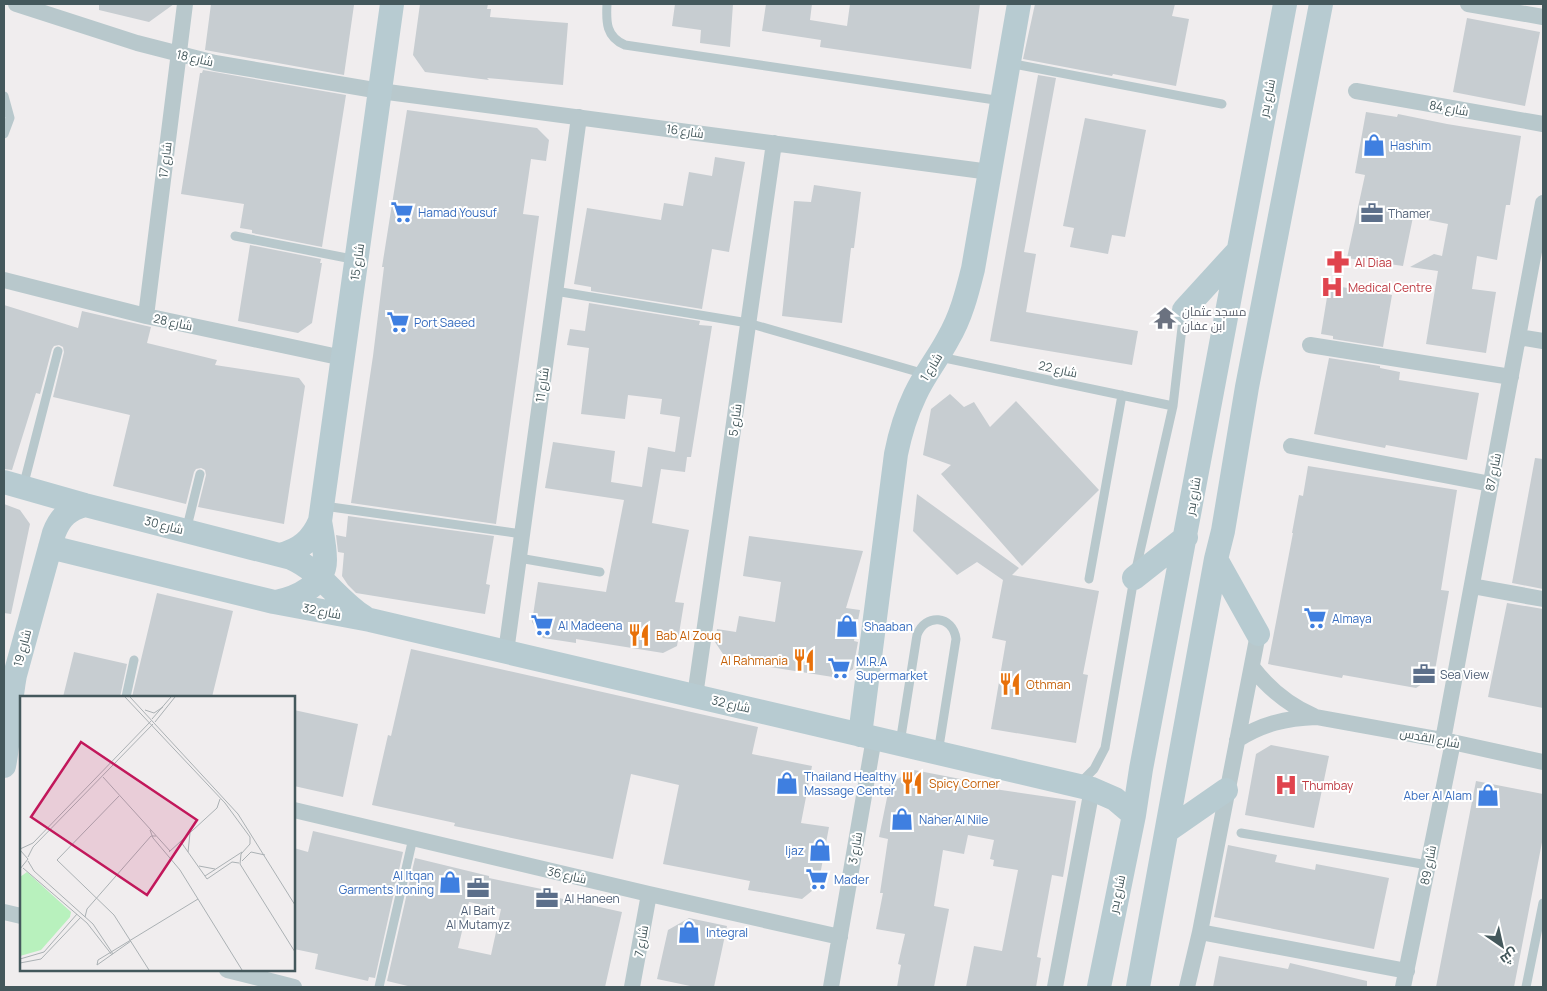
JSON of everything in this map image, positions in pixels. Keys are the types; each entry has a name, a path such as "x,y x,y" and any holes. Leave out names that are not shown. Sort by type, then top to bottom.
{"street":[{"name":"شارع 18","path":"16,4 178,54 380,91"},
{"name":"شارع 17","path":"146,316 184,4"},
{"name":"شارع 15","path":"280,555 303,546 316,530 321,513 392,4"},
{"name":"شارع 1","path":"867,736 896,454 907,413 960,315 967,292 1019,4"},
{"name":"شارع بدر","path":"1098,987 1134,815 1285,4"},
{"path":"1138,987 1216,559 1224,531 1247,387 1321,4"},
{"path":"1468,4 1498,6 1543,17"},
{"name":"شارع 16","path":"380,91 990,172"},
{"name":"شارع 84","path":"1356,91 1543,124"},
{"name":"شارع 11","path":"506,652 579,117"},
{"name":"شارع 5","path":"695,696 774,143"},
{"name":"شارع 87","path":"1448,741 1472,586 1510,377 1540,234 1543,203"},
{"path":"1184,310 1238,251"},
{"name":"شارع 28","path":"4,282 146,316 343,358"},
{"path":"1518,337 1543,341"},
{"path":"1310,345 1510,377"},
{"path":"1292,446 1491,484"},
{"path":"20,486 46,511 52,540 274,602 300,594 313,585 320,577"},
{"name":"شارع 30","path":"20,486 85,505 280,555 302,563 320,577"},
{"name":"شارع 19","path":"4,766 15,744 8,690 52,540 57,525 69,511 85,505"},
{"name":"شارع 15","path":"320,577 325,566 321,513"},
{"path":"1134,578 1186,537"},
{"path":"1187,987 1200,932 1226,790 1258,634 1216,559"},
{"name":"شارع 32","path":"320,577 343,601 370,620"},
{"path":"1472,586 1543,599"},
{"name":"شارع 32","path":"274,602 370,620 1085,787 1115,799 1134,815"},
{"name":"شارع القدس","path":"1252,666 1274,692 1301,710 1316,717"},
{"name":"شارع القدس","path":"1237,740 1264,725 1281,720 1298,717 1316,717 1448,741 1543,762"},
{"name":"شارع 3","path":"831,987 840,937 867,736"},
{"name":"شارع 89","path":"1403,987 1428,865 1448,741"},
{"name":"شارع 32","path":"1085,787 1118,783 1141,770"},
{"path":"1055,987 1085,787"},
{"path":"1167,831 1226,790"},
{"name":"شارع 36","path":"295,810 840,937"},
{"name":"شارع 7","path":"632,987 649,894"},
{"path":"4,912 20,916"},
{"path":"1200,932 1407,971"},
{"path":"231,971 294,987"}],"lane":[{"path":"606,4 606,20 610,33 625,45 1002,101"},
{"path":"1008,63 1222,104"},
{"path":"4,96 10,118 4,134"},
{"path":"235,236 357,260"},
{"name":"شارع 22","path":"555,291 748,323 932,366 1122,395 1172,406"},
{"path":"1085,787 1105,748 1134,578 1172,406 1180,358 1184,310"},
{"path":"20,486 58,351"},
{"path":"1089,579 1122,395"},
{"path":"186,531 200,474"},
{"path":"321,513 522,534"},
{"path":"519,558 600,572"},
{"path":"900,744 917,635 923,624 935,619 941,620 952,627 956,639 938,753"},
{"path":"126,696 134,660"},
{"path":"1241,833 1428,865"},
{"path":"379,987 413,838"},
{"path":"1526,987 1543,903"}],"building":[{"path":"99,4 174,4 149,22 99,10"},
{"path":"211,4 354,5 344,75 205,50"},
{"path":"420,4 488,4 487,9 491,9 490,17 568,23 563,85 487,78 489,80 425,72 413,55"},
{"path":"675,4 733,4 730,47 700,43 701,30 672,26"},
{"path":"766,4 812,4 810,20 847,26 850,4 980,4 971,69 820,47 821,40 762,31"},
{"path":"1035,4 1175,4 1172,16 1189,19 1176,86 1023,59"},
{"path":"1467,18 1540,32 1525,106 1453,92"},
{"path":"203,70 346,95 322,247 252,233 252,230 240,228 244,204 181,194 200,73"},
{"path":"1038,75 1056,78 1024,252 1036,254 1026,312 1138,331 1132,365 990,341"},
{"path":"407,110 537,128 549,140 546,161 531,159 523,214 539,216 496,524 351,503 373,356 384,267 382,267"},
{"path":"1366,112 1397,117 1398,114 1521,136 1510,205 1506,205 1497,260 1477,256 1472,289 1496,292 1486,353 1426,344 1438,271 1410,267 1434,254 1442,256 1448,224 1413,217 1403,266 1347,258 1365,175 1355,173"},
{"path":"1085,118 1146,130 1125,237 1112,235 1108,254 1070,247 1074,228 1063,226"},
{"path":"715,157 745,162 729,252 712,249 702,309 591,291 591,287 574,284 587,208 661,220 664,203 683,206 689,172 712,176"},
{"path":"814,185 861,192 854,248 851,248 842,323 782,316 794,201 811,202"},
{"path":"250,245 321,259 320,263 322,263 312,323 298,333 238,321"},
{"path":"1329,285 1392,295 1383,347 1333,339 1333,336 1321,334"},
{"path":"589,303 700,321 699,325 712,326 691,457 687,457 685,472 661,469 652,523 689,530 675,602 684,603 677,646 663,653 576,639 576,643 543,638 532,622 538,582 606,592 624,500 545,488 553,442 615,451 611,482 642,487 648,447 675,452 680,417 660,414 662,399 628,395 625,419 581,414 589,348 567,345 570,329 585,331"},
{"path":"4,305 78,328 82,311 151,327 147,343 217,360 215,365 299,378 305,386 284,524 198,507 206,475 205,470 201,468 196,469 194,472 186,504 113,486 130,415 53,397 64,352 63,347 59,345 54,346 52,349 40,394 36,393 12,470 4,469"},
{"path":"1329,358 1380,366 1380,368 1400,372 1399,380 1479,393 1467,460 1386,445 1385,448 1314,434"},
{"path":"950,394 964,407 974,402 990,427 1016,401 1099,490 1022,566 941,474 951,465 923,455 931,409"},
{"path":"1535,458 1543,459 1543,589 1512,583"},
{"path":"1308,466 1457,490 1441,590 1449,591 1434,676 1416,688 1343,675 1342,678 1268,664 1299,495 1303,496"},
{"path":"917,494 1019,568 1012,575 1099,591 1083,674 1088,675 1076,743 991,729 1006,641 992,638 1003,580 977,562 957,575 913,531"},
{"path":"4,504 20,510 30,524 11,614 4,613"},
{"path":"348,516 494,536 486,584 490,585 485,614 356,593 342,576 344,553 338,552 336,535 346,537"},
{"path":"749,536 863,551 846,608 860,610 854,641 858,642 853,669 839,678 727,660 715,642 717,629 736,632 739,616 775,622 781,582 743,576"},
{"path":"157,593 233,611 212,696 132,696"},
{"path":"1507,603 1543,609 1543,708 1488,697"},
{"path":"411,649 758,727 752,754 812,766 801,823 829,827 818,886 802,899 748,890 750,881 663,864 679,785 631,774 613,859 454,826 455,823 372,805 388,735 391,736"},
{"path":"74,652 127,664 120,696 63,696"},
{"path":"295,710 358,724 343,797 295,786"},
{"name":"Thumbay","path":"1271,745 1329,756 1314,828 1245,815 1256,754"},
{"path":"914,770 981,783 981,787 1076,801 1063,877 1052,875 1037,957 1041,958 1036,987 966,987 974,946 1002,951 1018,870 993,866 994,860 990,859 994,840 968,835 964,854 943,850 934,906 949,909 934,987 897,987 901,965 898,964 905,934 876,929 883,893 880,893 888,839 879,837 890,783"},
{"path":"1476,781 1543,794 1543,837 1514,987 1436,987"},
{"path":"313,831 403,852 375,978 369,977 368,981 315,969 318,954 295,949 295,848 308,852"},
{"path":"1228,845 1277,855 1275,862 1315,870 1316,864 1389,878 1374,949 1214,917"},
{"path":"415,858 489,876 489,878 551,891 550,896 622,912 605,987 412,987 387,981","holes":["469,902 501,909 491,955 458,948"]},
{"path":"689,918 727,926 714,987 695,987 657,979 668,930"},
{"path":"1219,956 1288,969 1290,963 1367,981 1367,987 1213,987"}],"place":[{"name":"Hashim","path":"1374,145"},
{"name":"Hamad Yousuf","path":"402,212"},
{"name":"Thamer","path":"1372,213"},
{"name":"Al Diaa","path":"1338,262"},
{"name":"Medical Centre","path":"1332,287"},
{"name":"مسجد عثمان ابن عفان","path":"1165,318"},
{"name":"Port Saeed","path":"398,322"},
{"name":"Almaya","path":"1315,618"},
{"name":"Al Madeena","path":"542,625"},
{"name":"Shaaban","path":"847,626"},
{"name":"Bab Al Zouq","path":"639,635"},
{"name":"Al Rahmania","path":"804,660"},
{"name":"M.R.A Supermarket","path":"839,668"},
{"name":"Sea View","path":"1424,674"},
{"name":"Othman","path":"1010,684"},
{"name":"Thailand Healthy Massage Center","path":"787,783"},
{"name":"Spicy Corner","path":"912,783"},
{"name":"Thumbay","path":"1286,785"},
{"name":"Aber Al Alam","path":"1488,795"},
{"name":"Naher Al Nile","path":"902,819"},
{"name":"Ijaz","path":"820,850"},
{"name":"Mader","path":"817,879"},
{"name":"Al Itqan Garments Ironing","path":"450,882"},
{"name":"Al Bait Al Mutamyz","path":"478,888"},
{"name":"Al Haneen","path":"547,898"},
{"name":"Integral","path":"689,932"}]}
